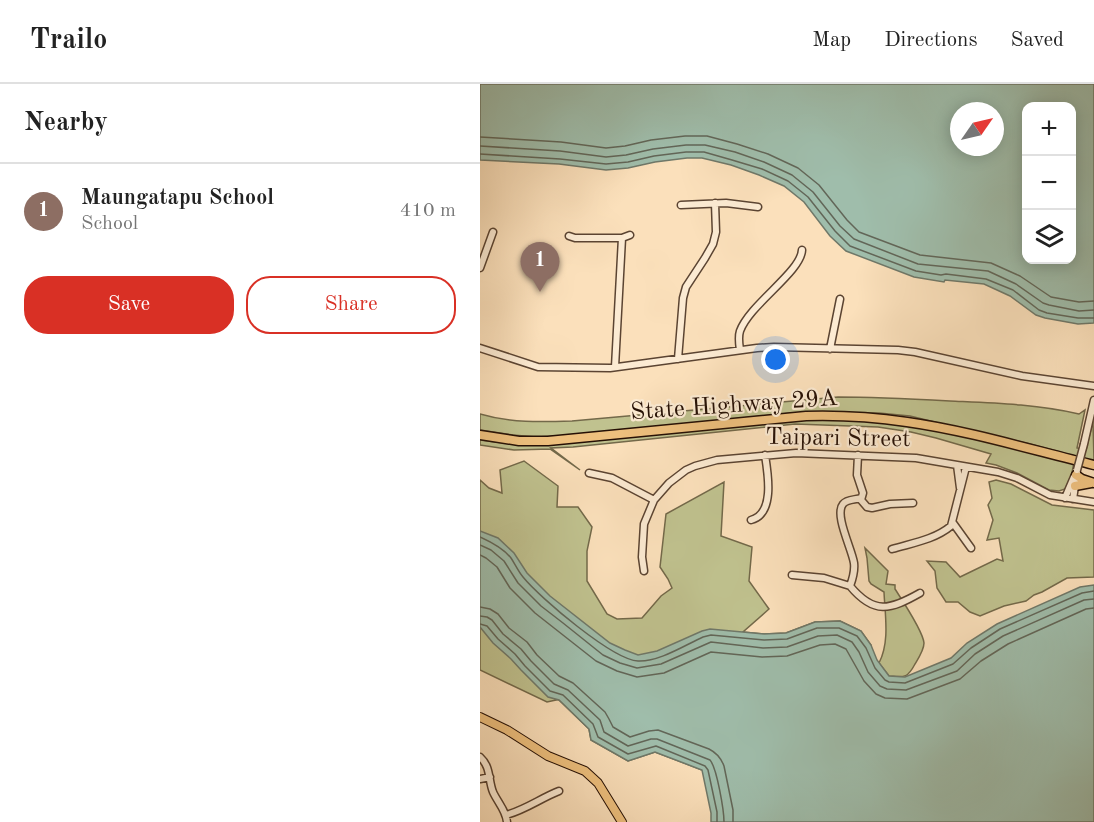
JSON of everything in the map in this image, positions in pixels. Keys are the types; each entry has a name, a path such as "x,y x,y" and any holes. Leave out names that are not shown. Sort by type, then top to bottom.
{"highway":[{"name":"State Highway 29A","path":"480,435 519,441 560,440 806,416 847,416 927,425 1094,465"},
{"path":"1077,473 1082,479 1093,483"},
{"path":"1075,486 1093,483"}],"main road":[{"path":"480,717 507,729 548,756 587,773 598,783 622,822"}],"street":[{"path":"681,206 715,203 758,207"},
{"path":"678,359 682,298 686,287 712,244 716,232 715,203"},
{"path":"480,268 493,232"},
{"path":"569,236 622,238 630,235"},
{"path":"615,368 622,238"},
{"path":"740,350 739,337 743,326 759,303 797,264 802,250"},
{"path":"830,349 840,298"},
{"path":"480,348 538,367 615,368 774,347 906,351 1022,376 1094,386"},
{"path":"1073,499 1094,400"},
{"name":"Taipari Street","path":"644,571 642,557 644,524 654,500 669,483 695,465 717,460 796,453 934,460 1010,475 1044,492 1094,502"},
{"path":"751,520 760,517 764,511 769,489 765,455"},
{"path":"858,455 857,475 863,493 862,502 867,507 913,503"},
{"path":"957,465 960,491"},
{"path":"892,549 918,543 949,529 953,523 966,467"},
{"path":"589,473 612,478 654,500"},
{"path":"1065,498 1077,473"},
{"path":"850,586 854,564 840,509 847,501 861,498"},
{"path":"953,523 971,548"},
{"path":"792,575 824,578 850,586 872,606 881,607 901,603 920,593"},
{"path":"480,757 487,765 494,794 506,819 540,799 559,791"},
{"path":"480,779 490,777"}],"green space":[{"path":"838,397 998,403 1079,414 1085,410 1077,448 1086,450 1093,421 1094,461 910,416 879,413 791,413 577,435 536,437 480,430 480,414 537,422 572,421"},
{"path":"810,418 855,419 934,429 1074,463 1065,489 1049,490 1017,473 986,463 991,454 936,438 878,427 795,424 551,448 580,470 550,449 514,450 480,445 480,440 526,444 572,443"},
{"path":"524,461 558,486 557,507 578,507 592,527 587,551 587,581 607,614 617,619 642,618 661,596 672,588 660,567 666,514 724,482 721,536 752,547 749,581 769,609 743,632 786,633 815,622 840,621 861,631 871,645 664,700 480,548 480,480 489,488 502,493 500,470"},
{"path":"996,480 1011,484 1052,505 1094,510 1094,577 1067,578 1026,601 1004,606 980,616 970,612 958,602 946,602 937,588 935,571 927,561 946,562 960,577 997,559 1003,561 999,538 987,540 993,520 988,505 992,498 989,482"},
{"path":"865,548 888,571 886,584 895,585 895,589 923,638 924,646 921,654 905,676 889,676 879,663 886,637 884,592 869,581"},
{"path":"480,558 702,770 655,752 628,761 591,740 589,729 559,700 547,702 480,670"}],"water":[{"path":"480,84 1094,84 1094,323 1078,324 1045,318 1036,315 1010,296 984,284 945,280 944,282 914,277 846,251 830,236 804,202 784,186 731,165 702,158 655,162 606,170 559,164 480,160"},
{"path":"480,531 498,538 514,553 527,573 550,596 610,643 638,655 657,651 710,629 764,634 786,633 815,622 840,621 861,631 889,676 905,677 951,658 967,643 997,624 1080,587 1094,585 1094,822 711,822 702,770 655,752 628,761 591,740 589,729 559,700 548,697 493,643 480,627"}],"place":[{"name":"Maungatapu School","path":"540,292"}]}
